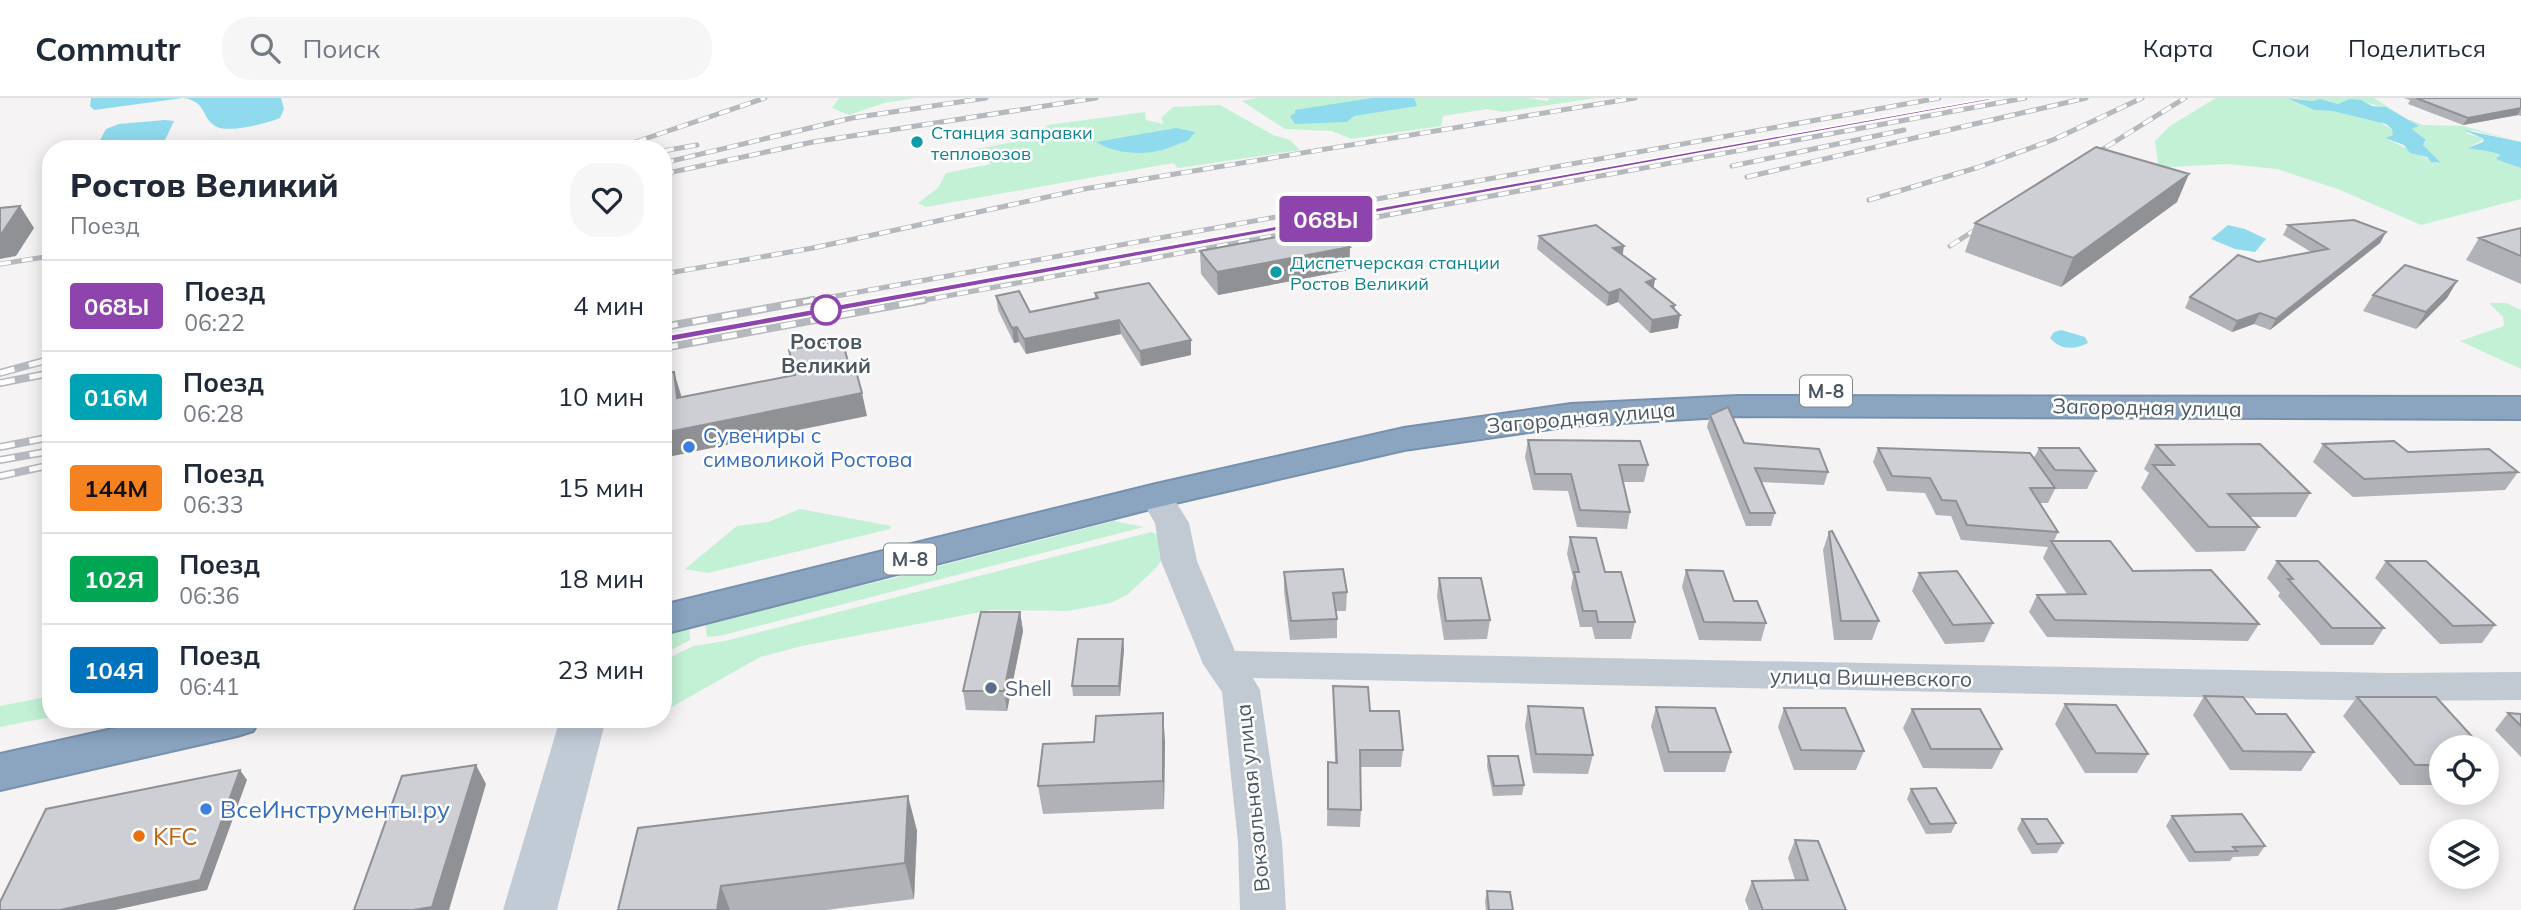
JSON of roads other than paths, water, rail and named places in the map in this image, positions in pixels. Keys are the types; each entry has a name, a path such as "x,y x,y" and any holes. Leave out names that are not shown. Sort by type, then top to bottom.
{"highway":[{"name":"Загородная улица","path":"672,600 1127,484 1259,454 1404,423 1562,401 1799,391 2521,393"},
{"name":"Загородная улица","path":"672,618 1156,496 1404,439 1516,421 1621,410 1835,405 2521,408"},
{"path":"0,745 82,728"},
{"path":"0,772 197,728"}],"street":[{"name":"Вокзальная улица","path":"1156,496 1172,523 1179,561 1222,664 1241,690 1260,842 1264,910"},
{"name":"улица Вишневского","path":"1222,664 2390,687 2521,686"},
{"path":"530,910 581,728"}],"water":[{"path":"91,98 183,98 94,110 90,106"},
{"path":"184,98 281,98 284,109 280,118 229,129 215,126 197,103"},
{"path":"1372,98 1414,98 1417,106 1354,116 1347,122 1295,124 1290,116 1295,110"},
{"path":"2287,98 2313,101 2320,99 2338,104 2350,99 2361,100 2372,106 2386,107 2419,126 2412,129 2426,140 2423,145 2441,163 2431,162 2427,157 2410,153 2404,145 2385,138 2393,135 2392,129 2386,124 2332,111 2314,110"},
{"path":"174,121 165,140 100,140 106,129 119,124"},
{"path":"1176,128 1195,132 1188,141 1154,152 1119,151 1096,142"},
{"path":"2464,130 2521,142 2521,168 2496,158 2501,155 2468,148 2483,142 2484,139"},
{"path":"2228,225 2245,229 2266,239 2255,252 2235,249 2211,239"},
{"path":"2061,330 2085,337 2088,343 2072,348 2058,345 2050,338 2054,332"}],"railway":[{"path":"641,140 765,98"},
{"path":"672,161 852,118 986,98"},
{"path":"672,172 813,142 1096,98"},
{"path":"672,272 813,248 1084,189 1635,98"},
{"path":"803,302 1939,98"},
{"path":"914,302 2025,98"},
{"path":"1747,177 2086,98"},
{"path":"1869,200 1979,167 2055,139 2142,98"},
{"path":"2087,159 2185,98"},
{"path":"1732,166 1904,130"},
{"path":"672,149 697,145"},
{"path":"1950,246 1989,221"},
{"path":"0,264 42,257"},
{"path":"672,325 813,300"},
{"path":"672,346 924,300"},
{"path":"0,373 42,361"},
{"path":"0,383 42,375"},
{"path":"0,447 42,439"},
{"path":"0,460 42,453"},
{"path":"0,476 42,467"}],"train":[{"name":"068Ы","path":"672,337 1989,98"}],"place":[{"name":"Станция заправки тепловозов","path":"917,142"},
{"name":"Диспетчерская станции Ростов Великий","path":"1276,272"},
{"name":"Ростов Великий","path":"826,310"},
{"name":"Сувениры с символикой Ростова","path":"689,447"},
{"name":"Shell","path":"991,688"},
{"name":"ВсеИнструменты.ру","path":"206,809"},
{"name":"KFC","path":"139,836"}]}
